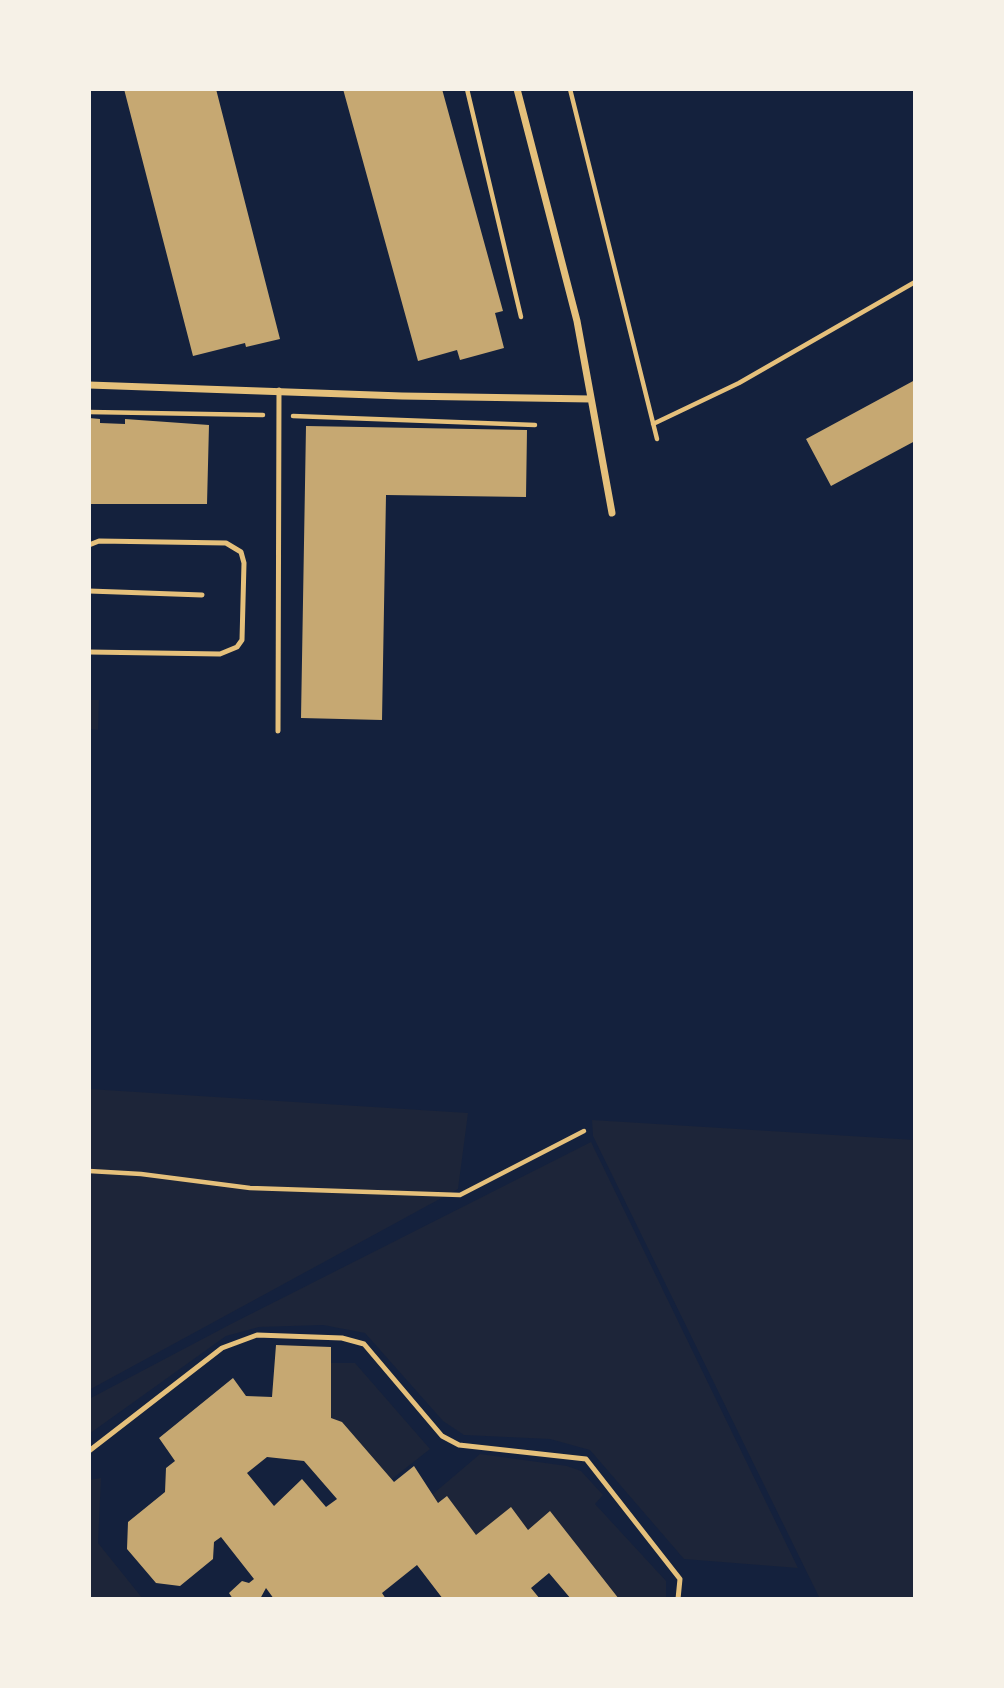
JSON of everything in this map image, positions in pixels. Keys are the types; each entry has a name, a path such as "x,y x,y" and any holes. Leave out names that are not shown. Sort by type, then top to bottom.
{"street":[{"path":"517,89 577,321 612,513"},
{"path":"89,385 402,396 592,399"}],"lane":[{"path":"278,731 279,390"},
{"path":"89,545 99,541 226,543 241,552 244,563 242,640 237,646 220,654 89,652"},
{"path":"89,591 202,595"},
{"path":"89,1451 222,1348 257,1335 342,1338 364,1344 442,1436 459,1445 586,1459 680,1579 678,1599"}],"path":[{"path":"467,89 522,317"},
{"path":"570,89 657,439"},
{"path":"653,424 739,383 915,282"},
{"path":"89,412 279,415 535,425"},
{"path":"89,1171 141,1174 250,1188 460,1195 584,1130"}],"shaded area":[{"path":"89,700 99,700 98,730 89,729"},
{"path":"89,1089 468,1113 458,1189 89,1390"},
{"path":"592,1120 915,1140 915,1599 820,1599 593,1136"},
{"path":"591,1142 798,1568 684,1559 590,1450 550,1439 464,1435 443,1421 365,1333 323,1325 259,1327 226,1336 89,1434 89,1399"},
{"path":"328,1363 355,1363 430,1449 387,1483 322,1423"},
{"path":"480,1454 567,1466 581,1471 603,1495 595,1504 666,1581 666,1599 619,1599 550,1512 528,1530 512,1510 476,1535 413,1511"},
{"path":"101,1478 98,1543 143,1599 89,1599 89,1480"}],"building":[{"path":"124,89 216,89 280,339 246,347 245,343 193,356"},
{"path":"343,89 442,89 503,311 495,313 504,348 460,360 457,350 418,361"},
{"path":"915,380 915,441 831,486 806,439"},
{"path":"89,418 100,419 100,423 125,424 125,419 209,425 207,504 89,504"},
{"path":"306,426 527,430 526,497 386,495 382,720 301,718"},
{"path":"276,1345 331,1347 331,1418 342,1422 394,1482 414,1466 438,1503 447,1496 476,1535 511,1507 528,1530 550,1511 619,1599 571,1599 549,1573 531,1588 540,1599 443,1599 417,1565 382,1593 386,1599 274,1599 266,1588 260,1599 233,1599 229,1593 242,1581 249,1583 254,1579 221,1537 214,1542 213,1559 180,1586 156,1583 127,1549 128,1522 165,1492 166,1468 175,1461 159,1438 233,1378 246,1396 272,1397","holes":["267,1457 304,1461 337,1499 326,1507 302,1479 274,1506 247,1473"]}]}
